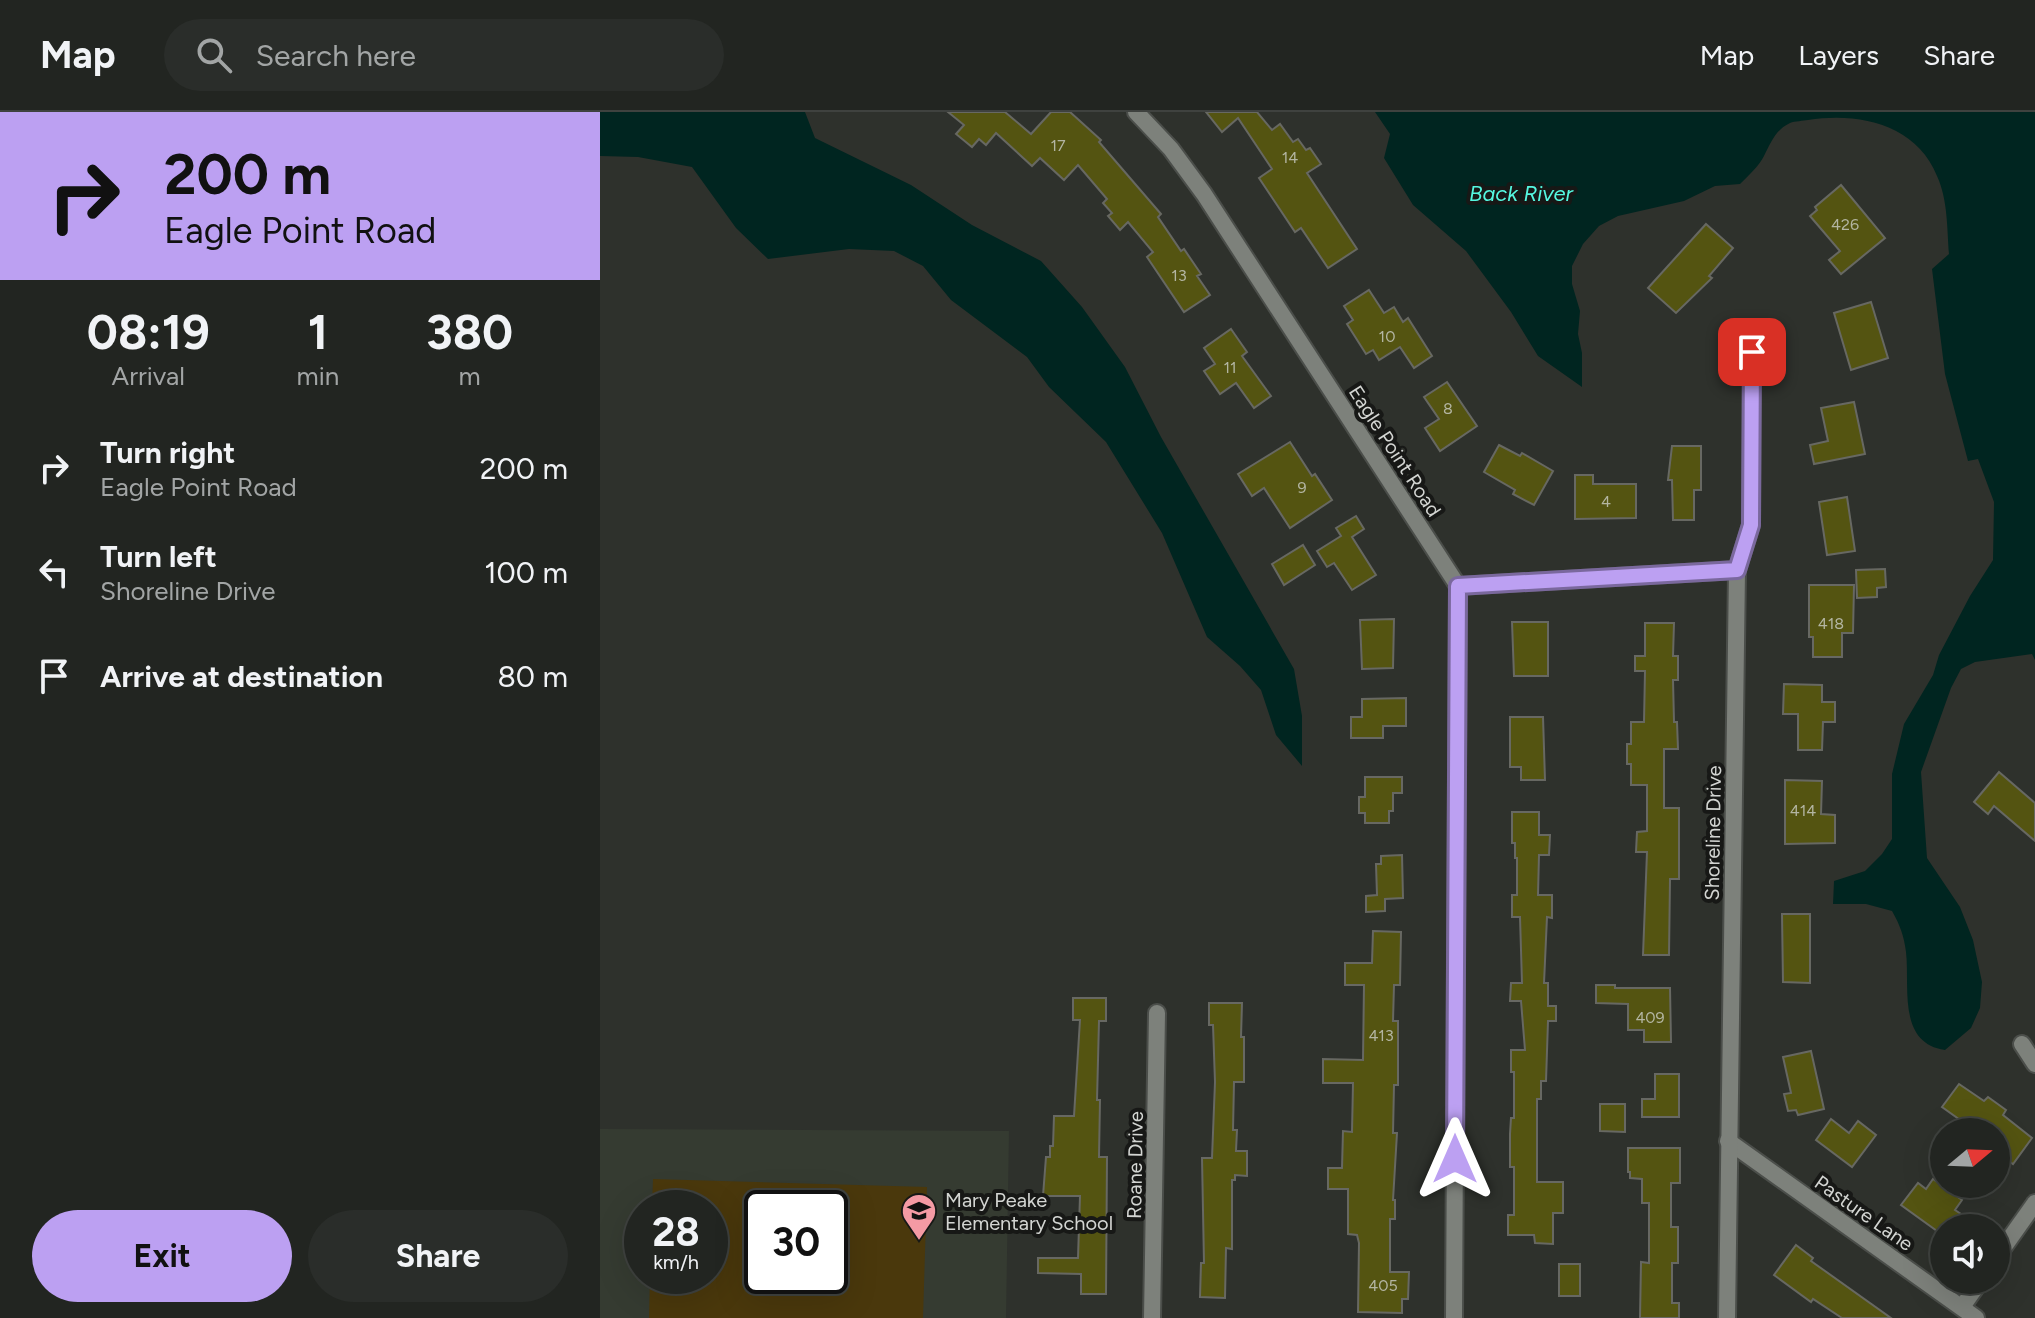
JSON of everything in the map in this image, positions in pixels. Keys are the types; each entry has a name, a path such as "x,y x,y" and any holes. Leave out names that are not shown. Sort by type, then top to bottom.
{"street":[{"name":"Eagle Point Road","path":"1136,112 1171,149 1204,194 1458,586"},
{"name":"Shoreline Drive","path":"1727,1318 1737,570 1751,525 1752,352"},
{"path":"1454,1318 1458,586 1737,570"},
{"name":"Roane Drive","path":"1152,1318 1157,1013"},
{"path":"2022,1044 2035,1064"},
{"name":"Pasture Lane","path":"1728,1141 1976,1318"},
{"path":"2010,1238 2035,1203"},
{"path":"1962,1307 1971,1294"}],"shaded area":[{"name":"Mary Peake Elementary School","path":"600,1129 1009,1131 1006,1318 600,1318"},
{"path":"653,1179 927,1187 923,1318 649,1318 650,1294 728,1294 728,1190 653,1190"}],"water":[{"path":"600,112 805,112 815,138 911,185 972,225 1041,261 1082,307 1125,367 1161,437 1294,669 1302,716 1302,766 1276,735 1261,690 1240,666 1207,637 1162,533 1106,442 1049,387 1027,357 951,300 923,266 894,251 849,249 768,259 736,228 692,167 638,157 600,156"},
{"name":"Back River","path":"1375,112 2035,112 2035,660 2032,654 1975,662 1961,669 1951,688 1921,772 1927,858 1960,907 1973,940 1982,982 1980,1008 1971,1028 1945,1050 1919,1037 1913,1025 1907,997 1905,946 1892,911 1866,904 1833,904 1834,881 1865,871 1892,839 1892,774 1904,724 1933,675 1939,655 1970,596 1993,560 1994,502 1978,459 1968,461 1945,374 1932,269 1949,254 1947,225 1941,185 1928,158 1900,133 1866,120 1827,118 1794,122 1777,133 1759,163 1740,184 1715,186 1684,201 1618,216 1599,226 1583,244 1572,266 1572,284 1580,311 1578,334 1582,353 1582,387 1538,356 1511,312 1466,251 1413,205 1384,158 1390,134"}],"building":[{"path":"948,112 1005,112 1031,134 1051,112 1070,112 1101,140 1099,142 1161,214 1158,217 1201,274 1197,276 1210,295 1184,312 1147,257 1153,252 1128,222 1120,230 1108,216 1112,213 1103,203 1107,199 1078,165 1064,180 1040,158 1032,166 996,133 986,145 979,139 972,147 956,134 964,125"},
{"path":"1206,112 1257,112 1272,130 1280,124 1293,142 1298,139 1306,150 1310,148 1321,164 1307,173 1357,249 1328,268 1301,228 1295,232 1259,178 1272,169 1238,118 1222,132"},
{"path":"1841,185 1885,238 1841,274 1829,260 1840,251 1810,216 1817,210 1815,207"},
{"path":"1706,224 1733,248 1709,276 1712,278 1676,313 1648,288"},
{"path":"1369,290 1384,313 1394,307 1403,322 1408,318 1432,356 1414,368 1400,347 1379,360 1373,350 1366,354 1347,324 1353,320 1344,306"},
{"path":"1871,302 1888,358 1851,370 1834,313"},
{"path":"1231,329 1247,352 1242,356 1271,396 1254,408 1236,383 1220,394 1204,371 1215,364 1204,348"},
{"path":"1447,382 1477,426 1440,451 1425,428 1439,419 1424,397"},
{"path":"1854,402 1865,454 1814,464 1810,445 1828,441 1821,408"},
{"path":"1290,442 1332,500 1290,528 1264,488 1252,496 1238,474"},
{"path":"1499,445 1520,456 1522,453 1553,471 1534,505 1484,472"},
{"path":"1672,446 1701,446 1701,490 1694,490 1694,520 1673,520 1672,480 1668,480"},
{"path":"1575,475 1593,475 1593,484 1636,484 1636,518 1575,519"},
{"path":"1847,497 1855,551 1827,555 1819,502"},
{"path":"1356,516 1364,529 1352,537 1376,575 1352,590 1334,563 1327,567 1317,551 1341,536 1336,528"},
{"path":"1303,545 1315,565 1284,585 1272,564"},
{"path":"1885,569 1886,587 1877,588 1877,597 1857,598 1856,570"},
{"path":"1809,585 1854,585 1853,633 1842,633 1842,657 1813,657 1813,637 1809,637"},
{"path":"1394,619 1393,668 1362,669 1360,620"},
{"path":"1512,622 1548,622 1548,676 1514,676"},
{"path":"1645,623 1674,623 1673,656 1678,656 1678,680 1673,680 1678,749 1664,749 1664,808 1679,808 1679,879 1670,879 1669,955 1643,955 1647,852 1636,852 1637,832 1647,831 1647,785 1631,785 1631,764 1627,764 1631,722 1644,722 1645,671 1635,671 1635,656 1645,656"},
{"path":"1784,684 1822,685 1822,702 1835,702 1835,722 1823,722 1822,750 1798,750 1798,714 1783,714"},
{"path":"1406,698 1406,726 1383,726 1383,738 1351,738 1351,717 1362,717 1362,699"},
{"path":"1510,717 1543,717 1545,780 1521,780 1521,767 1510,767"},
{"path":"1999,772 2035,803 2035,841 1994,806 1988,814 1974,802"},
{"path":"1365,777 1402,777 1402,793 1393,793 1389,823 1365,823 1365,813 1359,813 1359,797 1365,797"},
{"path":"1785,780 1822,781 1821,814 1835,815 1835,843 1785,844"},
{"path":"1512,812 1539,812 1539,835 1550,835 1549,855 1539,855 1538,895 1552,895 1552,918 1547,917 1544,983 1548,983 1548,1006 1556,1006 1556,1021 1548,1021 1546,1081 1541,1081 1541,1099 1537,1099 1537,1182 1563,1182 1563,1213 1553,1213 1553,1244 1535,1243 1534,1235 1508,1235 1508,1215 1514,1215 1514,1167 1510,1167 1511,1118 1514,1118 1511,1050 1525,1050 1521,1001 1510,1001 1511,983 1522,983 1520,917 1512,917 1512,895 1517,895 1517,858 1515,843 1512,843"},
{"path":"1402,855 1403,898 1385,899 1385,911 1366,912 1366,896 1377,895 1376,864 1381,864 1381,856"},
{"path":"1782,914 1810,914 1810,983 1783,982"},
{"path":"1373,931 1401,932 1400,985 1394,985 1393,1021 1398,1021 1398,1085 1394,1085 1393,1133 1397,1133 1393,1200 1395,1219 1390,1219 1390,1272 1409,1272 1408,1299 1402,1299 1402,1313 1358,1312 1359,1243 1357,1235 1348,1234 1348,1189 1328,1189 1328,1168 1342,1168 1343,1131 1352,1132 1353,1083 1323,1083 1323,1059 1363,1060 1364,985 1345,985 1345,963 1372,963"},
{"path":"1596,985 1670,988 1671,1042 1644,1042 1644,1030 1628,1030 1628,1004 1596,1003"},
{"path":"1073,998 1106,998 1106,1021 1099,1021 1097,1100 1100,1100 1099,1157 1107,1157 1106,1294 1081,1294 1081,1274 1038,1273 1038,1258 1078,1258 1080,1196 1043,1196 1046,1157 1050,1157 1050,1146 1053,1146 1054,1116 1074,1116 1080,1020 1073,1020"},
{"path":"1209,1003 1242,1003 1241,1037 1244,1037 1244,1082 1234,1082 1233,1130 1237,1130 1236,1151 1247,1151 1247,1176 1235,1175 1235,1180 1232,1180 1232,1249 1226,1248 1225,1298 1200,1297 1201,1263 1204,1263 1202,1158 1212,1158 1215,1082"},
{"path":"1811,1051 1824,1109 1798,1115 1796,1110 1788,1111 1784,1094 1791,1093 1783,1057"},
{"path":"1655,1074 1679,1074 1679,1117 1642,1117 1642,1099 1655,1099"},
{"path":"1959,1084 1984,1101 1988,1097 2006,1110 2003,1115 2007,1118 1957,1118 1942,1107"},
{"path":"1600,1104 1625,1104 1625,1132 1600,1131"},
{"path":"1831,1119 1849,1133 1858,1121 1876,1135 1852,1167 1816,1140"},
{"path":"2010,1121 2032,1138 2013,1164 2010,1162"},
{"path":"1628,1148 1680,1148 1680,1183 1671,1183 1671,1227 1678,1227 1678,1263 1672,1263 1672,1303 1679,1303 1679,1318 1640,1318 1641,1262 1649,1263 1649,1203 1642,1203 1642,1179 1630,1178"},
{"path":"1918,1183 1926,1189 1930,1183 1930,1198 1959,1198 1962,1200 1955,1210 1961,1214 1930,1214 1930,1226 1901,1205"},
{"path":"1796,1245 1813,1258 1811,1261 1891,1318 1842,1318 1813,1299 1811,1302 1774,1275"},
{"path":"1559,1264 1580,1264 1580,1296 1559,1296"}],"place":[{"name":"Mary Peake Elementary School","path":"919,1242"}],"route":[{"path":"1455,1159 1458,586 1737,570 1751,525 1752,352"}]}
